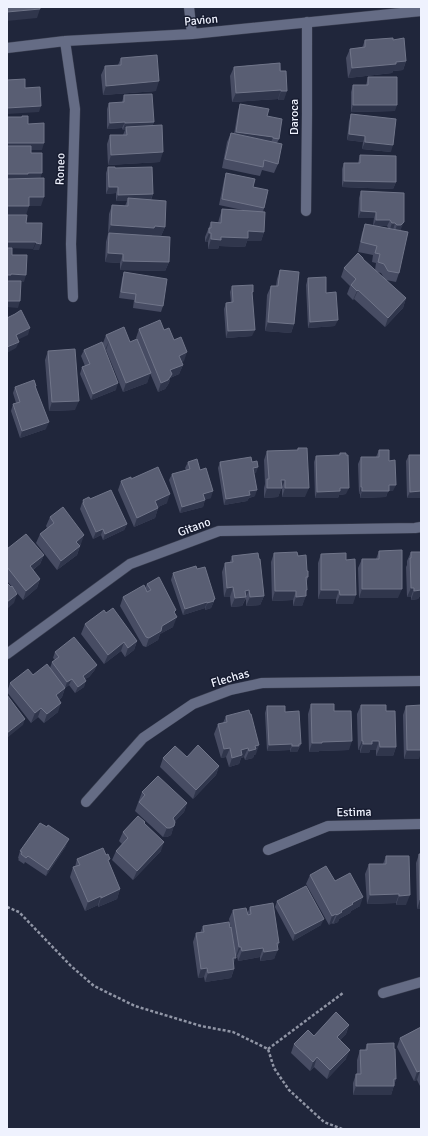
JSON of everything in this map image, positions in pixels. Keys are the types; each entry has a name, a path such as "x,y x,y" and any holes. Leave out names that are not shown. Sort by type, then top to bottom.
{"street":[{"path":"190,7 192,34"},
{"name":"Pavion","path":"7,48 65,41 192,34 421,12"},
{"name":"Daroca","path":"306,211 307,22"},
{"name":"Roneo","path":"65,41 75,109 71,244 73,297"},
{"name":"Gitano","path":"7,654 130,564 219,531 421,527"},
{"name":"Flechas","path":"86,802 143,738 193,704 230,690 262,683 421,681"},
{"name":"Estima","path":"268,850 328,826 421,824"},
{"path":"383,993 421,982"}],"path":[{"path":"7,907 19,912 71,966 94,986 135,1006 201,1026 233,1032 268,1049 274,1068 289,1090 324,1122 342,1129"},
{"path":"268,1049 343,994"}],"building":[{"path":"7,7 40,7 40,9 7,12"},
{"path":"393,38 393,40 404,38 406,61 396,62 396,64 352,68 350,49 365,47 365,40"},
{"path":"157,55 159,81 106,86 105,66 121,65 121,58"},
{"path":"280,63 280,71 286,71 287,91 281,90 236,93 234,67"},
{"path":"368,77 397,77 397,105 353,105 353,85 368,85"},
{"path":"25,79 25,88 40,87 41,106 7,108 7,80"},
{"path":"152,94 154,122 110,123 109,103 124,102 124,95"},
{"path":"240,104 269,109 267,116 282,119 279,139 236,132"},
{"path":"351,114 396,119 393,145 365,142 365,136 349,134"},
{"path":"28,116 28,124 44,123 44,143 7,143 7,117"},
{"path":"162,125 163,152 111,155 110,135 127,135 126,127"},
{"path":"231,133 282,144 278,164 264,160 263,167 225,159"},
{"path":"7,146 31,146 31,153 42,153 42,173 7,174"},
{"path":"360,155 396,156 396,182 344,181 344,163 360,163"},
{"path":"108,167 152,167 153,194 118,195 118,187 109,187"},
{"path":"226,173 255,179 253,187 268,190 264,208 222,199"},
{"path":"44,178 44,197 29,197 29,206 7,206 7,179"},
{"path":"361,191 404,193 404,222 401,225 397,225 392,223 390,220 376,220 376,212 361,211"},
{"path":"128,198 166,201 165,227 155,226 154,228 111,225 112,205 128,206"},
{"path":"222,209 265,212 264,232 248,231 248,238 221,237 221,240 211,239 209,228 211,228 211,222 221,223"},
{"path":"7,215 27,215 26,223 42,223 41,244 36,242 7,242"},
{"path":"365,224 408,232 399,273 388,271 384,264 378,262 380,254 375,253 377,246 361,242"},
{"path":"109,233 170,237 169,262 123,261 123,254 108,253"},
{"path":"7,248 12,248 12,255 27,255 26,275 7,275"},
{"path":"358,253 406,298 388,318 351,285 356,279 344,268"},
{"path":"280,270 299,272 294,324 268,322 271,286 278,286"},
{"path":"124,272 167,279 163,306 135,302 136,294 121,292"},
{"path":"326,277 326,293 336,292 338,320 310,322 308,278"},
{"path":"7,281 21,281 20,301 7,301"},
{"path":"253,285 252,292 255,330 228,331 226,303 233,302 232,286"},
{"path":"21,310 30,328 16,335 19,342 7,347 7,318"},
{"path":"160,320 164,330 169,328 174,340 181,337 187,352 179,356 183,365 170,370 172,374 168,380 161,383 139,329"},
{"path":"124,327 130,342 137,339 151,373 126,383 106,335"},
{"path":"102,342 118,383 93,394 82,367 90,364 84,350"},
{"path":"75,349 79,401 52,402 48,351"},
{"path":"34,380 49,422 22,431 13,404 20,402 15,387"},
{"path":"298,448 307,448 309,488 285,488 285,480 281,480 282,488 267,488 267,479 269,479 267,451 298,450"},
{"path":"379,450 389,450 389,461 395,460 396,485 389,485 389,491 362,491 361,457 379,457"},
{"path":"340,453 346,453 346,455 348,455 349,488 340,488 340,491 317,492 316,456 340,455"},
{"path":"409,455 421,455 421,491 410,492"},
{"path":"251,457 252,462 257,461 258,467 253,468 257,490 249,491 250,495 226,499 220,462"},
{"path":"197,459 200,470 206,468 213,491 203,494 205,500 182,507 172,474 190,469 188,462"},
{"path":"158,467 170,494 155,501 158,508 137,518 121,481 131,477 131,479"},
{"path":"111,490 127,524 105,534 103,529 96,532 83,500 89,497 90,499"},
{"path":"63,507 84,535 76,542 80,546 61,561 40,534 54,523 50,517"},
{"path":"26,534 44,555 30,566 40,579 26,591 7,567 7,549"},
{"path":"402,550 402,589 362,589 362,559 379,559 379,551"},
{"path":"297,552 298,556 306,555 308,577 306,577 306,596 296,597 296,591 275,591 274,553"},
{"path":"411,552 421,552 421,590 414,591 414,588 411,588"},
{"path":"258,553 264,596 250,597 249,590 245,591 246,597 235,598 233,587 227,588 225,563 233,562 232,556"},
{"path":"346,553 346,560 355,559 356,595 340,595 339,590 321,590 321,554"},
{"path":"196,566 197,569 205,567 215,599 213,600 214,601 185,609 173,573"},
{"path":"159,577 176,610 174,612 177,617 162,626 161,631 149,638 146,637 123,597 144,585 147,592 151,590 147,584"},
{"path":"7,583 11,587 12,586 17,594 7,602"},
{"path":"113,608 137,641 128,648 124,642 108,655 85,624 104,610 106,613"},
{"path":"74,637 97,665 83,676 86,681 78,687 72,679 67,682 52,662 59,657 55,652"},
{"path":"47,664 65,688 56,695 61,703 47,714 41,708 35,713 10,683 28,669 33,675"},
{"path":"7,695 25,719 7,733"},
{"path":"311,704 334,704 334,711 351,711 352,741 312,743"},
{"path":"361,705 386,705 386,711 395,711 396,747 380,747 379,741 372,741 372,744 363,744"},
{"path":"421,705 421,750 407,750 406,706"},
{"path":"267,706 285,706 285,712 299,711 301,744 299,744 299,746 292,746 292,744 269,745"},
{"path":"249,710 259,745 255,746 256,749 249,751 248,748 241,750 242,755 232,758 230,748 224,749 218,724 227,722 226,716"},
{"path":"198,745 219,766 196,790 163,758 175,746 187,757"},
{"path":"158,776 187,803 173,818 175,822 174,826 170,828 167,828 139,802 145,795 142,792"},
{"path":"138,816 164,842 137,871 116,851 128,838 123,832"},
{"path":"40,823 47,827 48,825 69,839 48,870 28,856 26,858 20,851"},
{"path":"103,848 106,855 108,854 110,859 108,860 120,889 88,902 73,867 80,865 77,859"},
{"path":"419,854 421,854 421,900 420,900"},
{"path":"386,856 409,856 410,895 370,895 369,864 386,864"},
{"path":"326,866 335,881 350,873 363,897 352,903 353,904 341,911 342,912 332,916 310,875"},
{"path":"306,886 324,919 295,934 277,901"},
{"path":"273,903 279,943 277,943 278,950 264,952 263,948 242,951 241,947 239,947 233,910 246,908 248,915 251,914 250,907"},
{"path":"229,922 236,958 233,958 234,969 208,973 207,968 201,969 196,933 204,932 203,926"},
{"path":"336,1012 349,1025 337,1037 350,1050 330,1070 317,1057 313,1062 294,1044 308,1030 314,1036"},
{"path":"421,1027 421,1073 420,1071 417,1072 400,1038"},
{"path":"394,1043 396,1079 394,1079 394,1086 356,1086 356,1074 361,1074 360,1050 367,1050 367,1044"}]}
